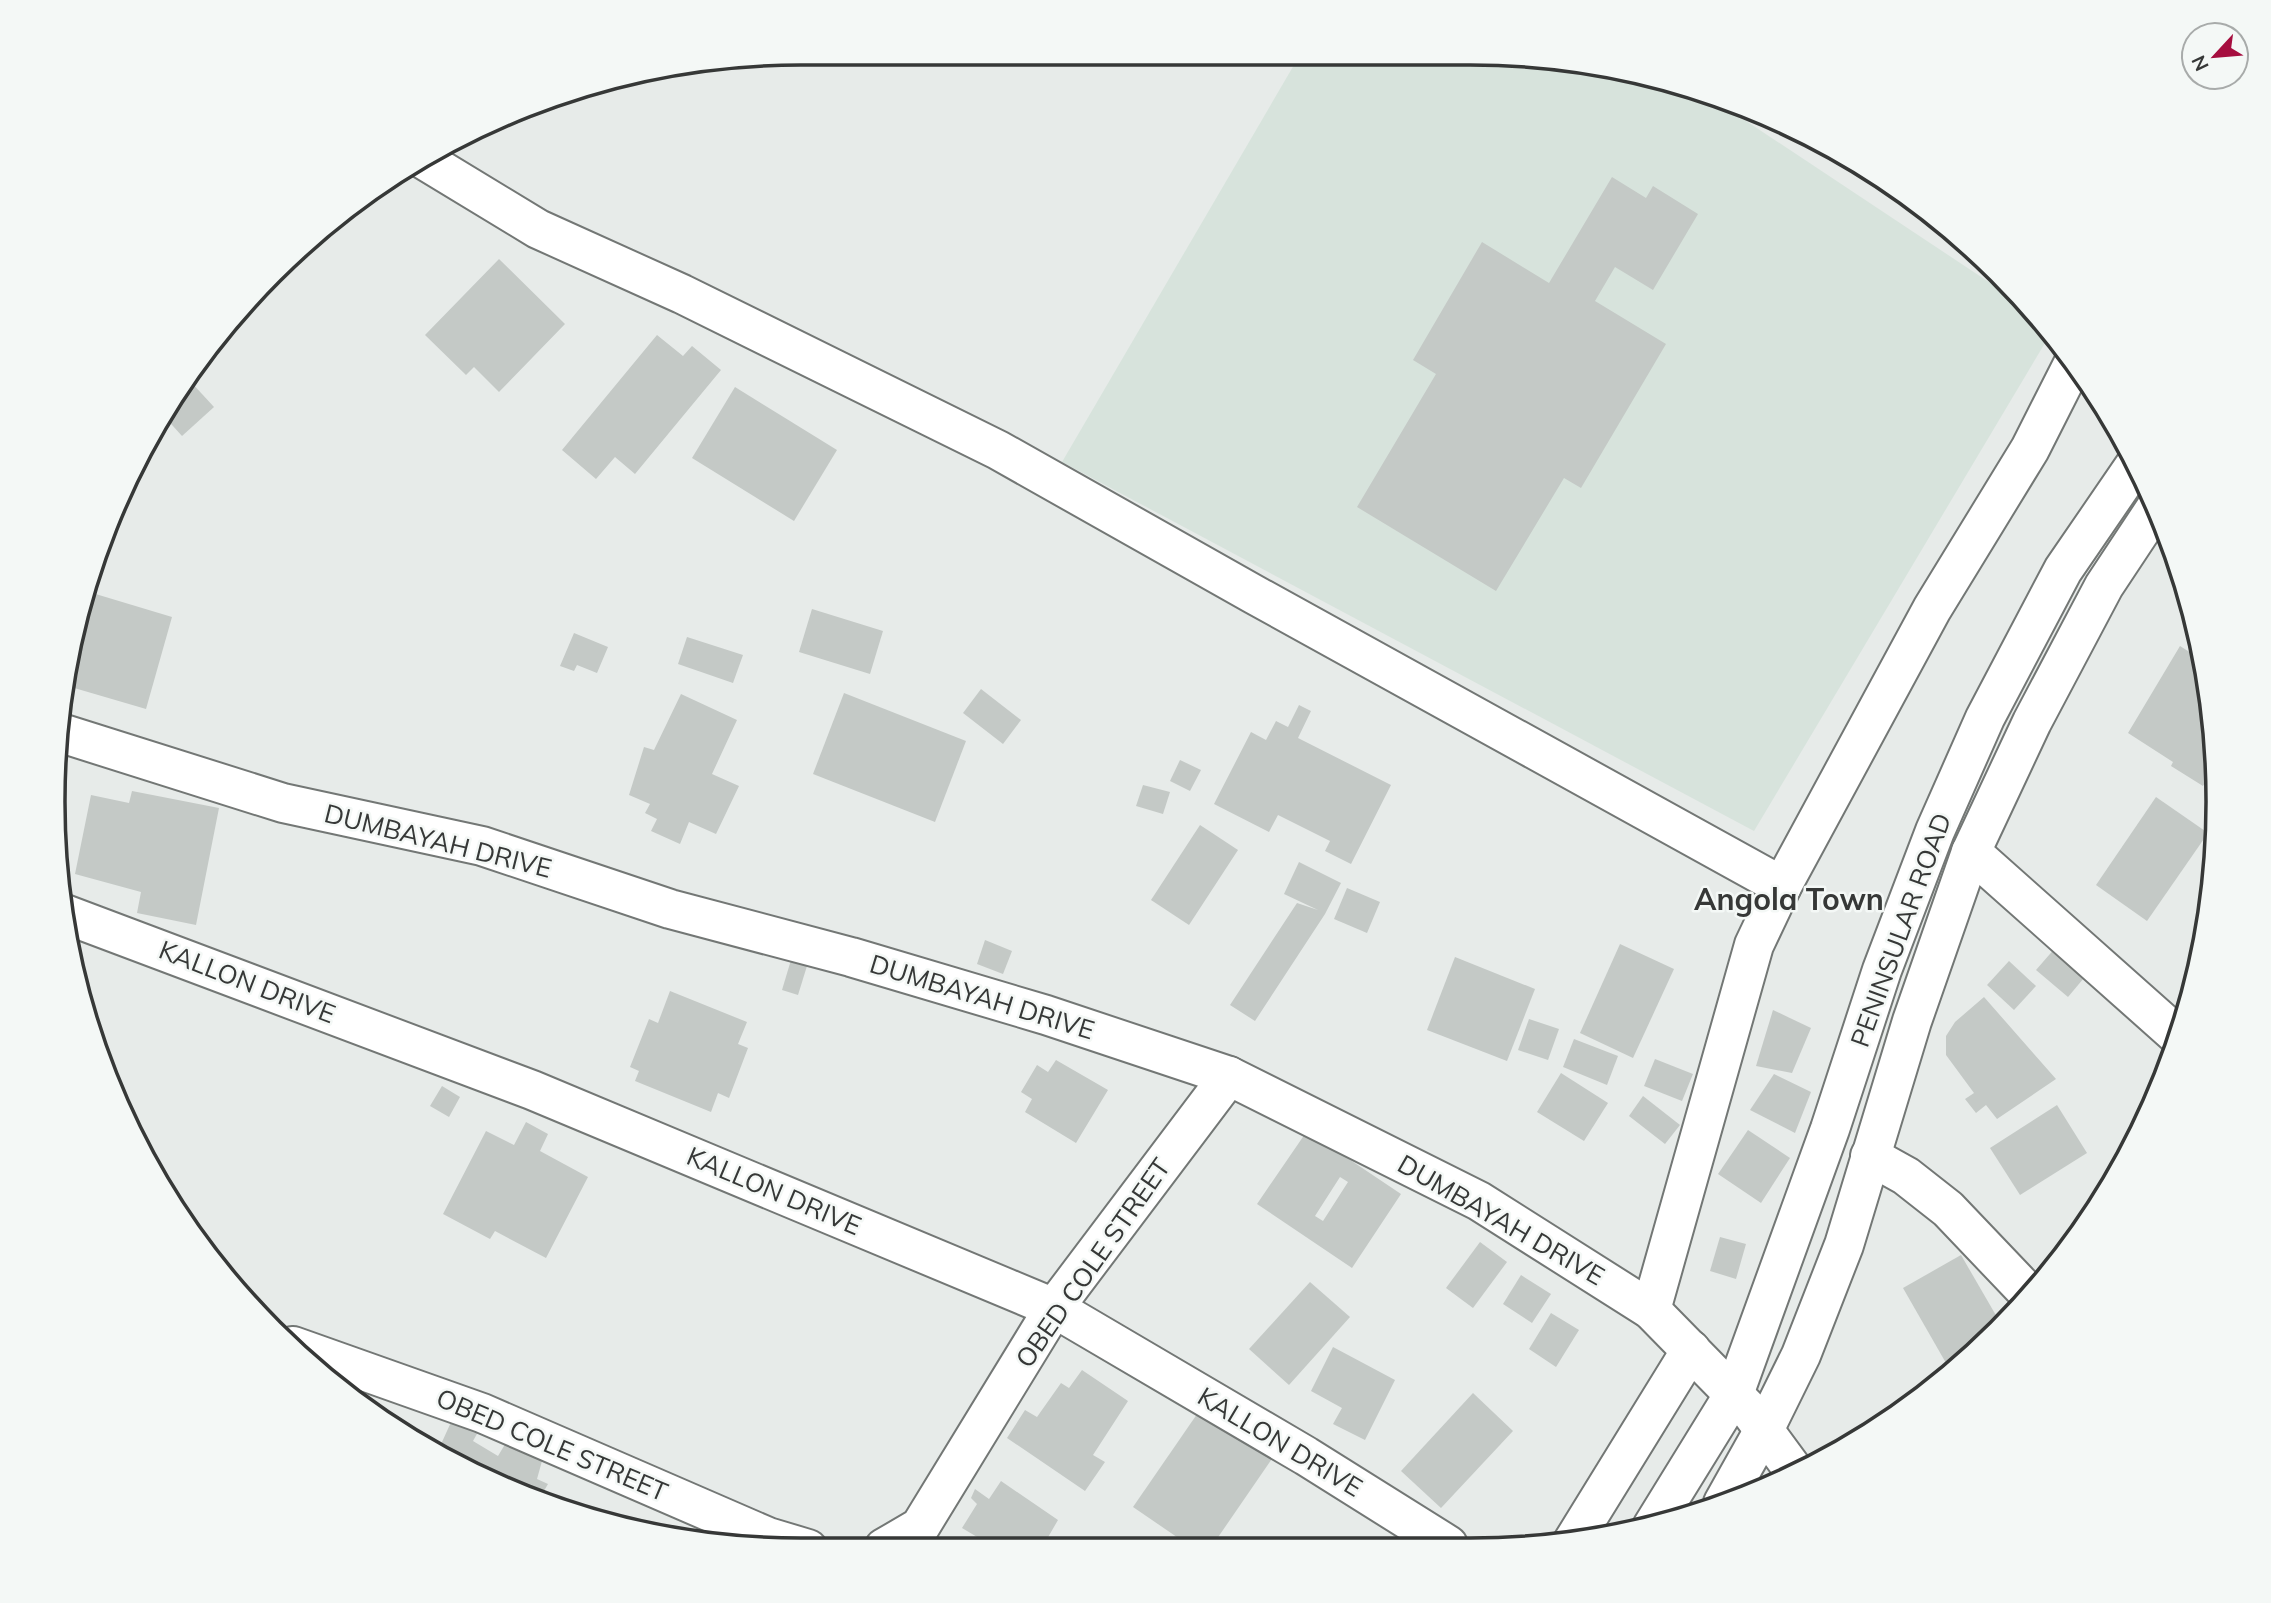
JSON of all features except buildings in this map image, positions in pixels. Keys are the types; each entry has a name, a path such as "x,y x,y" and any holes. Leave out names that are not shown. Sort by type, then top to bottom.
{"street":[{"path":"431,164 538,229 682,294 998,450 1782,886"},
{"path":"1651,1310 1755,945 1782,886 1933,609 2030,449 2068,373"},
{"name":"PENINSULAR ROAD","path":"1662,1512 1734,1394 1830,1129 1882,971 1941,818 1985,718 2063,570 2129,474"},
{"name":"PENINSULAR ROAD","path":"1730,1490 1801,1355 1844,1245 1912,1021 1971,852 2032,722 2104,586 2149,518"},
{"name":"DUMBAYAH DRIVE","path":"68,735 283,803 482,846 670,909 1046,1015 1229,1076 1479,1201 1651,1310 1765,1428 1790,1464"},
{"path":"1971,852 2170,1029"},
{"name":"KALLON DRIVE","path":"74,918 531,1090 1054,1308 1294,1449 1437,1538"},
{"name":"OBED COLE STREET","path":"901,1538 920,1527 1054,1308 1229,1076"},
{"path":"1870,1156 1906,1176 1948,1209 2023,1287"},
{"path":"1580,1530 1691,1350"},
{"name":"OBED COLE STREET","path":"315,1354 482,1413 769,1537"}],"shaded area":[{"path":"1294,65 1518,66 1613,79 1706,104 1740,117 1995,286 2045,343 1754,831 1062,462"}],"district":[{"name":"Angola Town","path":"1789,900"}]}
